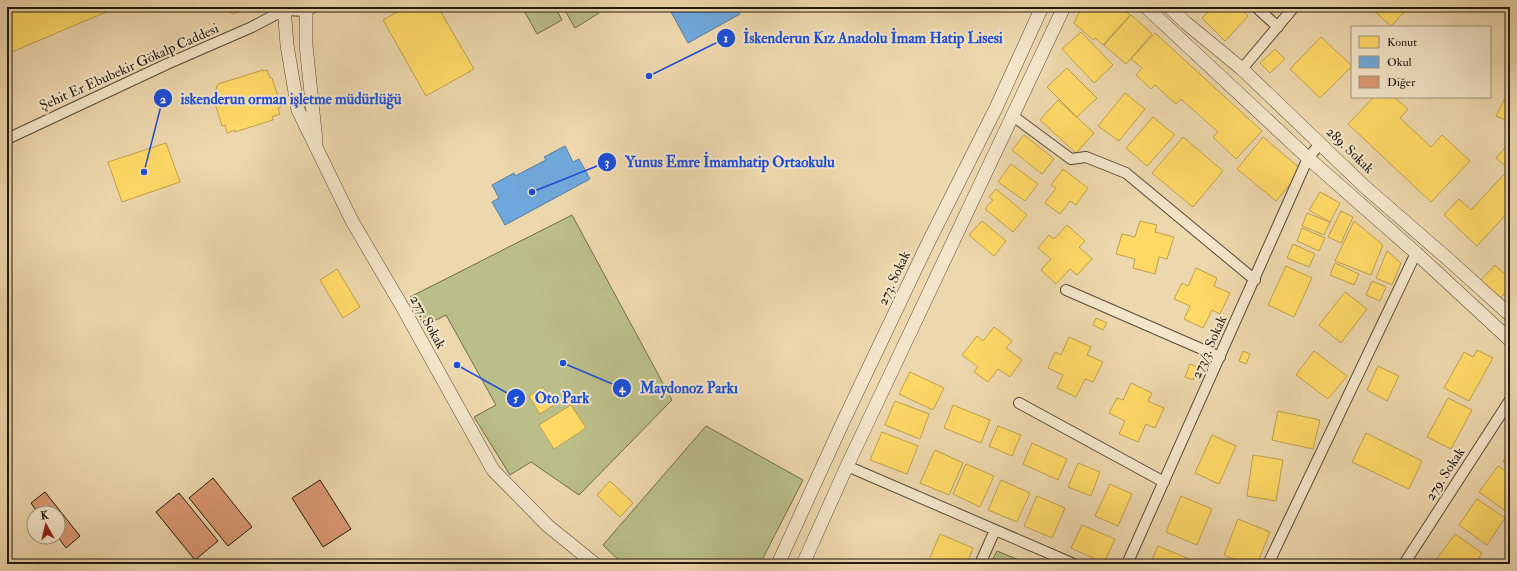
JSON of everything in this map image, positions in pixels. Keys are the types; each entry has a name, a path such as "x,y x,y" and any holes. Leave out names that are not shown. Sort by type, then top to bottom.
{"street":[{"name":"273. Sokak","path":"778,564 855,396 928,243 996,108 1042,7"},
{"path":"803,564 847,466 1064,7"},
{"path":"1146,7 1308,158 1416,253 1510,340"},
{"name":"289. Sokak","path":"1169,7 1242,69 1365,187 1508,309"},
{"path":"1256,7 1278,27"},
{"path":"1242,69 1294,7"},
{"path":"284,9 309,8"},
{"name":"277. Sokak","path":"309,8 306,45 317,150"},
{"name":"Şehit Er Ebubekir Gökalp Caddesi","path":"7,139 167,64 252,27 284,9"},
{"name":"277. Sokak","path":"284,9 287,45 298,110 352,221 403,308 493,470 548,526 595,564"},
{"path":"1013,116 1071,159 1086,157 1126,173 1255,280"},
{"name":"273/3. Sokak","path":"1127,564 1255,280 1308,158 1320,144"},
{"path":"1268,564 1416,253"},
{"path":"1066,290 1220,357"},
{"name":"279. Sokak","path":"1404,564 1510,400"},
{"path":"1019,403 1164,482"},
{"path":"847,466 1074,564"},
{"path":"980,564 996,530"}],"green space":[{"path":"522,7 555,7 562,20 537,34"},
{"path":"563,7 596,7 599,13 575,28"},
{"path":"572,215 672,400 579,495 531,462 510,475 474,417 496,405 446,315 424,326 410,297"},
{"path":"706,426 803,480 760,564 623,564 603,545"},
{"path":"997,551 1029,564 990,564"}],"building: Konut":[{"path":"7,7 118,7 7,54"},
{"path":"229,7 250,7 250,8 232,14"},
{"path":"406,7 438,7 474,69 426,96 383,20"},
{"path":"1082,7 1121,7 1130,15 1103,45 1095,38 1093,40 1074,23"},
{"path":"1213,7 1239,7 1248,16 1225,41 1202,18"},
{"path":"1370,7 1409,7 1391,26"},
{"path":"1131,15 1152,34 1126,64 1104,45"},
{"path":"1081,32 1113,65 1094,83 1062,49"},
{"path":"1155,33 1262,131 1236,159 1213,137 1218,132 1181,99 1176,104 1155,85 1151,89 1136,75 1142,68 1131,59"},
{"path":"1321,37 1351,65 1351,67 1320,98 1290,69"},
{"path":"1275,49 1285,59 1270,73 1260,63"},
{"path":"1067,68 1097,98 1077,117 1047,87"},
{"path":"267,70 270,78 272,78 281,107 278,108 280,114 272,117 273,120 235,132 235,130 227,133 225,125 222,126 213,97 216,97 215,92 218,84"},
{"path":"1510,88 1510,122 1496,116"},
{"path":"1125,93 1145,109 1119,141 1098,126"},
{"path":"1373,98 1395,98 1408,109 1400,118 1431,147 1442,135 1470,161 1431,202 1348,124"},
{"path":"1058,100 1094,133 1076,153 1040,120"},
{"path":"1153,117 1175,135 1147,166 1126,148"},
{"path":"1024,135 1054,159 1042,174 1012,150"},
{"path":"1183,137 1223,171 1193,207 1152,173"},
{"path":"1263,137 1302,170 1276,201 1237,169"},
{"path":"1510,142 1510,210 1477,246 1444,215 1459,199 1471,210 1509,169 1496,158"},
{"path":"166,143 180,182 122,202 108,162"},
{"path":"1011,164 1038,184 1025,201 998,182"},
{"path":"1063,169 1088,188 1076,205 1070,201 1060,214 1045,203 1056,188 1051,185"},
{"path":"996,189 1027,215 1013,232 985,209 993,200 989,197"},
{"path":"1320,192 1340,203 1330,222 1309,210"},
{"path":"1341,211 1353,217 1341,243 1328,237"},
{"path":"1307,213 1330,222 1324,235 1302,226"},
{"path":"982,221 1006,241 994,256 969,235"},
{"path":"1140,221 1157,225 1155,232 1174,237 1167,259 1159,257 1155,274 1133,268 1135,259 1116,254 1122,234 1135,237"},
{"path":"1354,221 1383,245 1371,275 1335,261"},
{"path":"1067,225 1085,241 1079,247 1092,259 1077,275 1070,269 1056,284 1041,270 1051,259 1038,248 1049,235 1054,239"},
{"path":"1302,228 1325,238 1319,251 1297,241"},
{"path":"1293,244 1315,254 1309,267 1287,258"},
{"path":"1387,251 1401,263 1392,285 1376,278"},
{"path":"1335,263 1359,274 1354,285 1330,275"},
{"path":"1495,265 1510,279 1510,288 1500,298 1481,280"},
{"path":"1286,266 1312,278 1294,317 1268,305"},
{"path":"1196,268 1217,278 1214,286 1230,293 1220,314 1212,310 1203,328 1184,319 1190,306 1174,299 1182,283 1188,286"},
{"path":"337,269 360,307 343,318 320,280"},
{"path":"1372,281 1386,287 1380,301 1366,295"},
{"path":"1345,292 1367,309 1341,343 1319,325"},
{"path":"1096,318 1107,323 1103,330 1093,325"},
{"path":"994,327 1012,341 1006,348 1022,360 1010,377 998,369 988,382 974,372 978,367 962,355 977,336 983,341"},
{"path":"1069,337 1091,347 1087,355 1103,362 1093,382 1085,379 1076,397 1057,388 1063,375 1048,368 1055,352 1061,355"},
{"path":"1477,350 1493,358 1469,401 1444,388 1464,352 1473,357"},
{"path":"1243,351 1250,354 1246,364 1239,361"},
{"path":"1314,351 1347,376 1328,399 1296,375"},
{"path":"1190,364 1198,367 1193,380 1185,377"},
{"path":"1378,366 1399,376 1387,401 1367,390"},
{"path":"910,372 944,388 933,410 899,394"},
{"path":"1131,383 1152,393 1148,401 1164,408 1155,428 1146,424 1138,442 1119,434 1125,421 1109,413 1117,398 1123,400"},
{"path":"543,387 554,405 540,414 529,396"},
{"path":"1448,398 1472,410 1451,449 1427,437"},
{"path":"895,401 929,414 920,439 885,425"},
{"path":"571,405 586,428 554,449 539,425"},
{"path":"953,405 990,420 981,443 944,428"},
{"path":"1278,411 1320,420 1313,449 1272,440"},
{"path":"998,426 1021,435 1012,456 989,446"},
{"path":"882,432 918,446 907,474 870,460"},
{"path":"1366,433 1422,461 1409,489 1352,462"},
{"path":"1212,435 1236,446 1219,484 1195,473"},
{"path":"1032,443 1067,459 1058,480 1023,464"},
{"path":"935,450 963,463 949,495 920,483"},
{"path":"1510,451 1510,466 1503,461"},
{"path":"1253,455 1283,460 1276,501 1247,496"},
{"path":"1078,463 1100,472 1091,496 1068,487"},
{"path":"966,464 994,476 980,507 953,494"},
{"path":"1498,466 1510,474 1510,508 1507,512 1479,492"},
{"path":"1001,480 1030,493 1017,522 988,510"},
{"path":"610,481 633,503 620,517 597,495"},
{"path":"1110,484 1132,494 1118,526 1095,516"},
{"path":"1037,496 1065,508 1052,538 1024,526"},
{"path":"1181,496 1212,509 1197,545 1166,532"},
{"path":"1477,499 1505,518 1487,545 1459,525"},
{"path":"1238,519 1270,532 1257,564 1246,564 1224,555"},
{"path":"1082,525 1115,539 1104,563 1071,548"},
{"path":"940,534 973,548 967,564 939,564 929,560"},
{"path":"1455,534 1482,553 1475,564 1442,564 1436,560"},
{"path":"1158,546 1189,559 1187,564 1150,564"},
{"path":"1510,556 1510,564 1504,564"},
{"path":"1299,560 1310,564 1298,564"}],"building: Okul":[{"path":"674,7 736,7 740,14 688,43 671,12 676,10"},
{"path":"565,146 573,162 579,159 590,179 505,225 492,202 499,198 492,185 514,173 515,176 546,160 544,157"}],"building: Diğer":[{"path":"213,478 252,527 228,546 189,498"},
{"path":"320,480 351,529 323,547 292,498"},
{"path":"45,492 55,505 32,505 31,503"},
{"path":"179,493 218,541 195,560 156,512"},
{"path":"66,518 80,536 66,548 64,545 66,545"}],"place":[{"name":"İskenderun Kız Anadolu İmam Hatip Lisesi","path":"649,76"},
{"name":"iskenderun orman işletme müdürlüğü","path":"144,172"},
{"name":"Yunus Emre İmamhatip Ortaokulu","path":"532,192"},
{"name":"Maydonoz Parkı","path":"563,363"},
{"name":"Oto Park","path":"457,365"}]}
